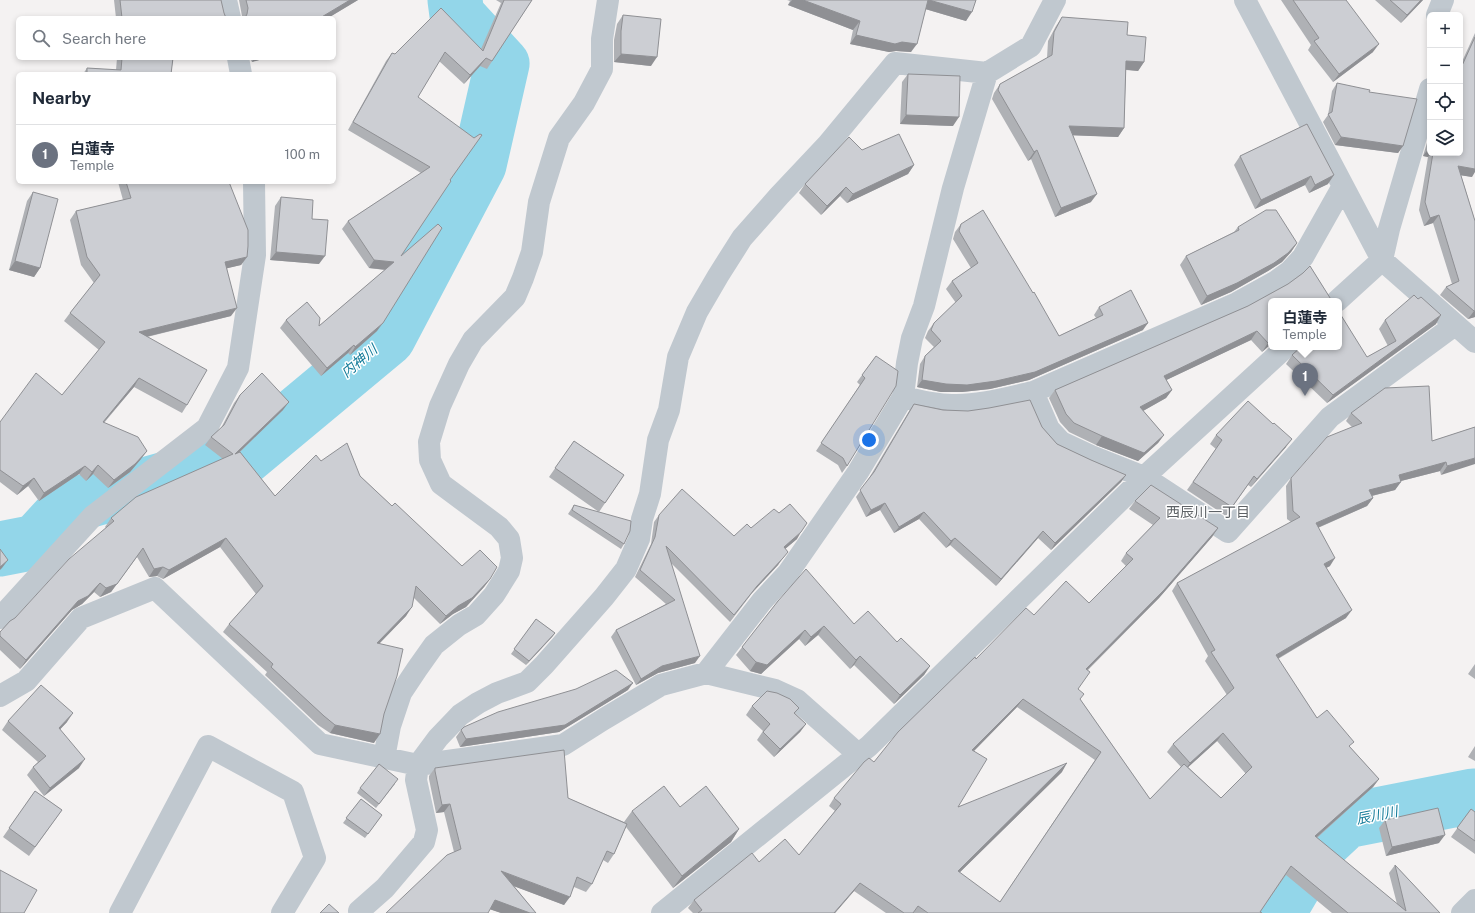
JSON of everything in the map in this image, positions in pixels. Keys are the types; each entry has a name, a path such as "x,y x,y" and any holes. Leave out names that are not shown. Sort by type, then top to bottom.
{"street":[{"path":"226,0 230,16"},
{"path":"384,758 390,726 401,693 417,669 434,645 459,625 476,614 494,594 509,571 512,558 509,539 500,527 441,484 430,460 429,442 440,406 459,364 473,340 515,297 523,278 532,252 539,202 559,138 584,103 602,70 602,39 608,0"},
{"path":"359,910 385,888 424,842 427,830 416,780 418,765 438,738 460,715 478,703 496,693 527,682 604,597 626,569 639,539 642,519 650,494 658,440 669,410 678,357 697,312 742,238 828,144 895,63 987,73 1031,46 1055,0"},
{"path":"1245,0 1382,260 1475,342"},
{"path":"1438,12 1443,0"},
{"path":"238,60 241,72"},
{"path":"706,673 762,601 788,573 858,472 903,397 912,338 924,306 953,188 987,73"},
{"path":"1340,298 1382,260 1388,230 1427,99"},
{"path":"0,618 93,516 207,428 238,368 255,255 254,184"},
{"path":"903,397 930,403 952,405 977,404 1033,392 1236,303 1275,282 1290,271 1303,257 1344,186"},
{"path":"1033,392 1049,429 1061,442 1091,456 1144,477 1228,532 1330,418 1455,325"},
{"path":"662,913 869,746 1144,477 1283,350"},
{"path":"0,696 26,681 81,618 155,588 320,744 418,765 563,745 661,685 706,673 775,690 797,700 858,754"},
{"path":"120,913 208,746 293,792 315,858 282,913"},
{"path":"1462,913 1475,900"}],"building":[{"path":"120,0 221,0 225,16 122,16"},
{"path":"246,0 350,0 323,16 246,16 248,8"},
{"path":"504,0 532,0 492,61 486,58 470,75 445,52 418,97 474,138 480,134 482,135 450,180 451,181 401,256 438,224 442,228 383,323 327,368 286,320 307,302 320,318 319,326 394,262 374,260 348,221 430,167 353,122 392,53 395,54 441,8 483,51"},
{"path":"803,0 928,0 917,44 902,42 895,44 856,35 860,21"},
{"path":"929,0 976,0 972,12"},
{"path":"1293,0 1346,0 1379,44 1339,74 1314,41 1319,38"},
{"path":"1390,0 1421,0 1407,15"},
{"path":"623,15 661,19 657,57 621,54"},
{"path":"1062,17 1128,22 1127,35 1146,37 1144,62 1126,61 1124,128 1069,126 1097,194 1061,208 1037,150 1034,152 998,90 1000,84 1052,55 1054,32"},
{"path":"1475,37 1475,169 1458,166 1475,221 1475,311 1446,287 1459,281 1439,215 1430,218 1425,202 1433,156 1463,156 1463,63"},
{"path":"122,60 173,60 171,72 87,72 87,68 121,70"},
{"path":"908,74 960,76 959,117 906,115"},
{"path":"1337,83 1370,90 1369,92 1417,99 1403,146 1341,137 1328,114 1332,112"},
{"path":"1307,124 1334,175 1315,185 1311,176 1261,200 1240,156"},
{"path":"899,134 914,165 853,194 846,187 827,206 805,184 849,137 862,150"},
{"path":"127,184 230,184 248,230 247,257 225,262 237,308 139,332 207,370 187,405 139,378 103,422 138,437 147,451 135,464 114,480 98,465 92,472 85,466 44,493 34,478 23,486 0,470 0,422 36,373 62,395 105,342 70,313 100,275 87,257 76,211 131,198"},
{"path":"33,192 58,199 40,268 15,261"},
{"path":"281,197 313,200 312,219 328,220 325,256 276,252"},
{"path":"983,210 1033,293 1034,292 1059,336 1103,315 1099,307 1131,290 1148,323 1035,372 996,381 967,385 946,384 922,380 925,356 941,341 931,330 934,323 962,296 952,281 978,263 959,231 961,224"},
{"path":"1266,210 1276,210 1297,243 1288,253 1274,263 1237,283 1207,296 1186,256 1239,230 1238,227"},
{"path":"1310,266 1330,298 1268,298 1268,343 1257,331 1164,376 1172,390 1140,407 1164,435 1144,453 1074,423 1066,414 1055,390 1248,306 1288,284"},
{"path":"1414,295 1418,299 1421,297 1441,315 1333,395 1292,355 1298,350 1342,350 1342,317 1367,357 1396,341 1385,320"},
{"path":"876,356 898,371 896,386 847,466 843,458 821,443 865,378 862,375"},
{"path":"262,373 289,402 235,454 240,452 275,496 316,455 321,461 347,443 360,476 392,506 395,503 462,566 480,550 497,567 490,579 472,598 458,606 446,616 416,586 412,607 377,643 403,649 397,676 384,714 380,734 335,725 271,667 273,664 229,624 263,586 226,538 169,570 163,567 154,569 143,548 117,584 106,588 100,583 88,596 78,601 26,660 0,636 0,632 10,621 15,618 69,559 114,521 111,518 136,497 233,454 211,437 224,425 240,395"},
{"path":"1429,386 1432,441 1475,427 1475,458 1447,466 1446,462 1399,475 1401,482 1369,490 1373,498 1316,523 1335,558 1324,564 1352,610 1276,655 1317,718 1327,710 1354,742 1349,746 1379,779 1315,836 1406,911 1395,865 1440,913 1348,913 1291,866 1260,912 1262,913 928,913 918,906 913,913 904,913 860,883 834,913 698,913 702,910 694,900 752,853 759,862 785,839 799,855 841,804 834,798 864,762 869,758 874,762 898,732 975,657 976,659 1026,608 1034,615 1066,581 1089,603 1133,559 1126,553 1160,518 1135,501 1151,485 1218,528 1164,590 1086,669 1090,672 1078,689 1084,694 1080,699 1150,799 1184,764 1221,798 1252,767 1223,733 1190,763 1173,744 1234,688 1211,652 1215,650 1177,583 1300,517 1293,511 1291,478 1327,437 1362,423 1351,413 1385,388","holes":["1023,699 1101,752 1000,902 958,871 1067,763 958,807 987,759 972,750"]},
{"path":"1030,400 1042,427 1057,444 1126,475 1055,543 1043,531 1001,579 955,538 951,541 924,512 899,527 885,503 871,510 860,490 874,472 914,404 943,410 968,411"},
{"path":"1248,401 1292,439 1257,479 1254,476 1232,507 1193,482 1222,440 1216,435"},
{"path":"574,441 624,475 605,503 555,468"},
{"path":"682,489 734,536 747,524 751,528 774,509 779,513 790,504 807,523 801,532 784,547 788,552 757,586 734,615 666,546 700,656 662,666 641,679 616,630 675,600 640,570 655,537 659,515"},
{"path":"574,505 631,521 630,531 624,544 572,510"},
{"path":"0,549 8,560 0,567"},
{"path":"806,569 854,624 868,611 897,642 901,638 930,666 900,695 860,656 856,660 824,626 811,637 805,630 767,665 756,662 742,647 778,601"},
{"path":"536,619 555,633 529,661 514,649"},
{"path":"616,670 633,683 565,725 466,739 461,730 464,727 498,712 576,689"},
{"path":"41,685 73,713 59,728 85,759 50,788 33,767 46,756 8,721"},
{"path":"767,691 777,693 790,699 799,708 794,713 806,724 780,749 763,732 770,724 752,706"},
{"path":"564,750 568,798 627,824 614,854 607,851 592,884 577,877 570,897 501,871 536,913 530,913 495,900 488,913 386,913 447,855 461,849 450,804 442,805 435,768"},
{"path":"379,764 398,779 379,804 360,788"},
{"path":"664,786 680,807 706,786 739,829 682,876 632,811"},
{"path":"35,791 62,810 35,847 9,828"},
{"path":"361,799 382,815 368,834 346,818"},
{"path":"1438,808 1445,835 1392,847 1385,820"},
{"path":"1471,809 1475,812 1475,841 1457,828"},
{"path":"0,870 37,890 24,913 0,913"},
{"path":"329,904 339,913 320,913"}],"waterway":[{"name":"内神川","path":"0,549 36,542 69,506 245,457 388,338 479,165 502,64 457,15 455,0"},
{"name":"辰川川","path":"1278,913 1315,850 1346,821 1473,796 1475,797"}],"place":[{"name":"白蓮寺","path":"1305,396"}],"district":[{"name":"西辰川一丁目","path":"1208,512"}]}
